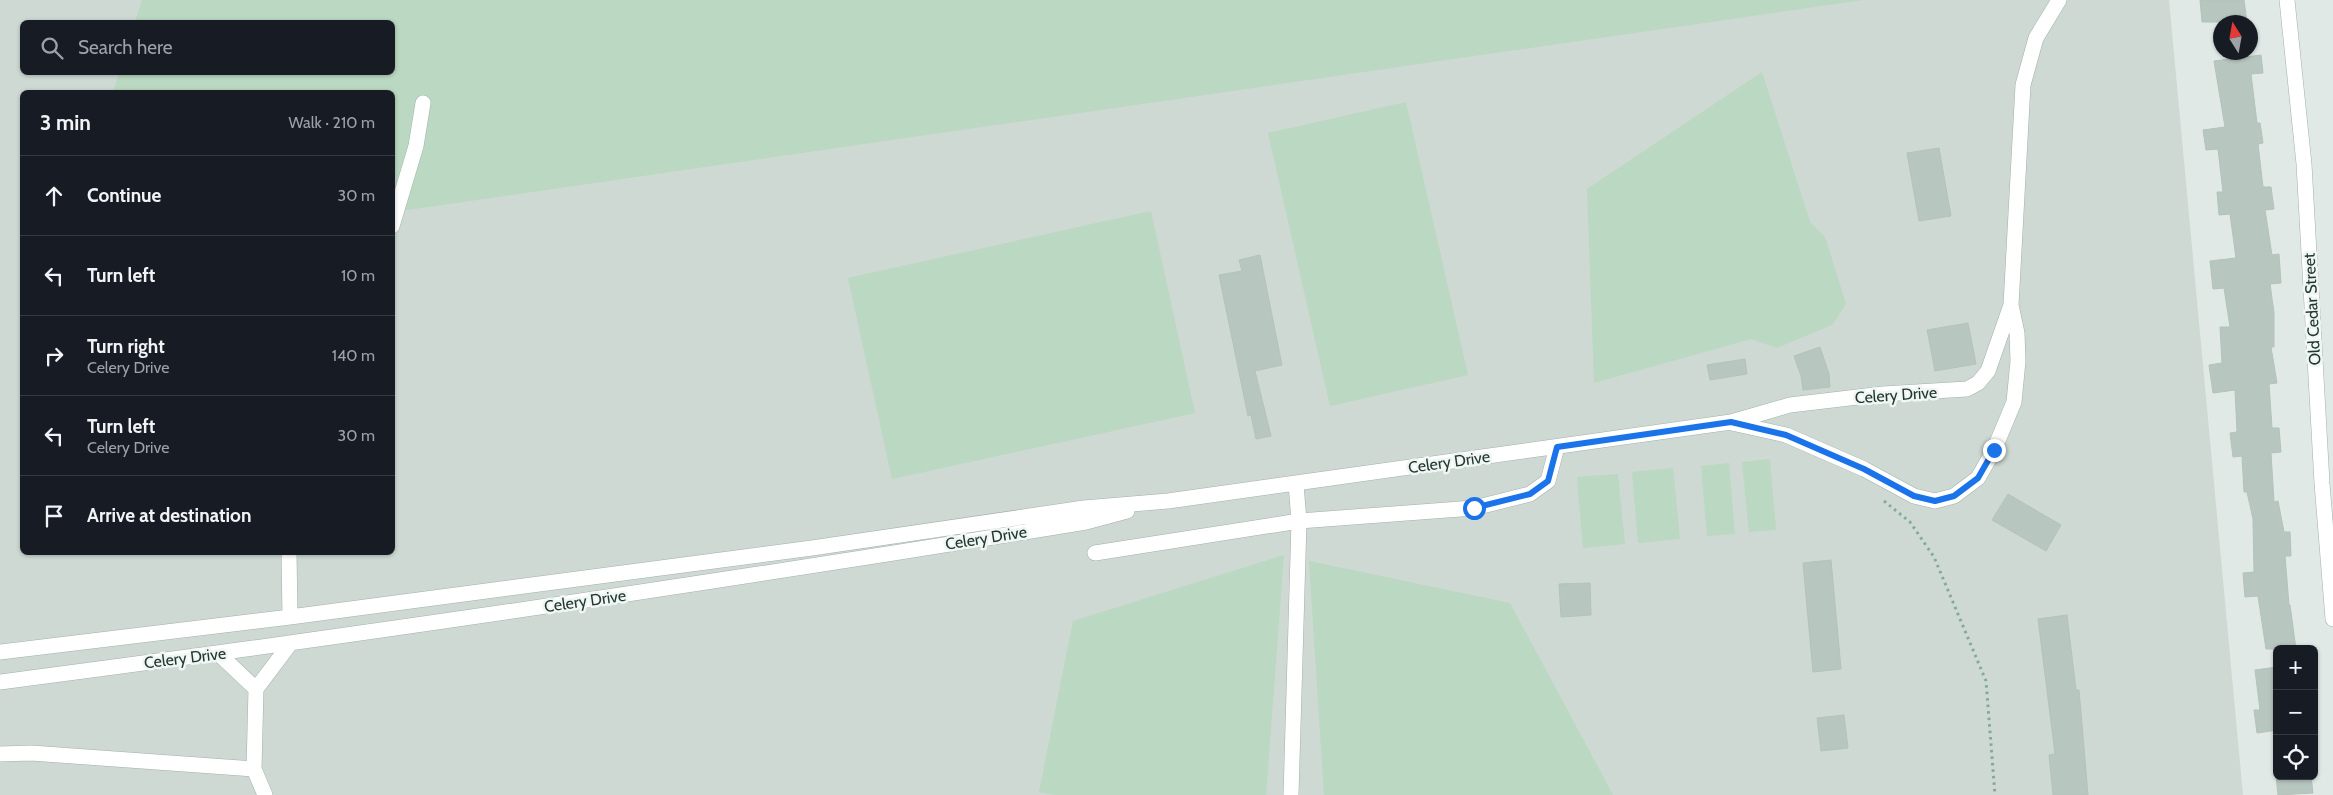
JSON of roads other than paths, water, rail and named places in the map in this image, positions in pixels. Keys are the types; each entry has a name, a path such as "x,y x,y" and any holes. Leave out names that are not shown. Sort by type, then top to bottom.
{"street":[{"name":"Celery Drive","path":"1731,422 1786,435 1864,469 1914,496 1935,501 1954,496 1978,478 1994,450 2014,402 2018,361 2017,332 2011,305 2023,85 2036,38 2059,0"},
{"name":"Old Cedar Street","path":"2287,0 2304,164 2322,483 2333,619"},
{"path":"395,216 416,146 423,103"},
{"name":"Celery Drive","path":"0,652 290,617 812,548 1084,508 1168,501 1296,484 1731,422 1790,405 1882,394 1967,389 1978,383 1988,371 2011,305"},
{"path":"1095,553 1299,521 1474,508 1505,502 1530,494 1548,481 1557,447"},
{"path":"1292,795 1299,521 1296,484"},
{"name":"Celery Drive","path":"0,682 290,644 812,567 1086,522 1168,501"},
{"path":"289,555 290,617"},
{"path":"264,795 254,768 256,690 290,644"},
{"path":"219,654 256,690"},
{"path":"0,754 31,753 254,768"}]}
